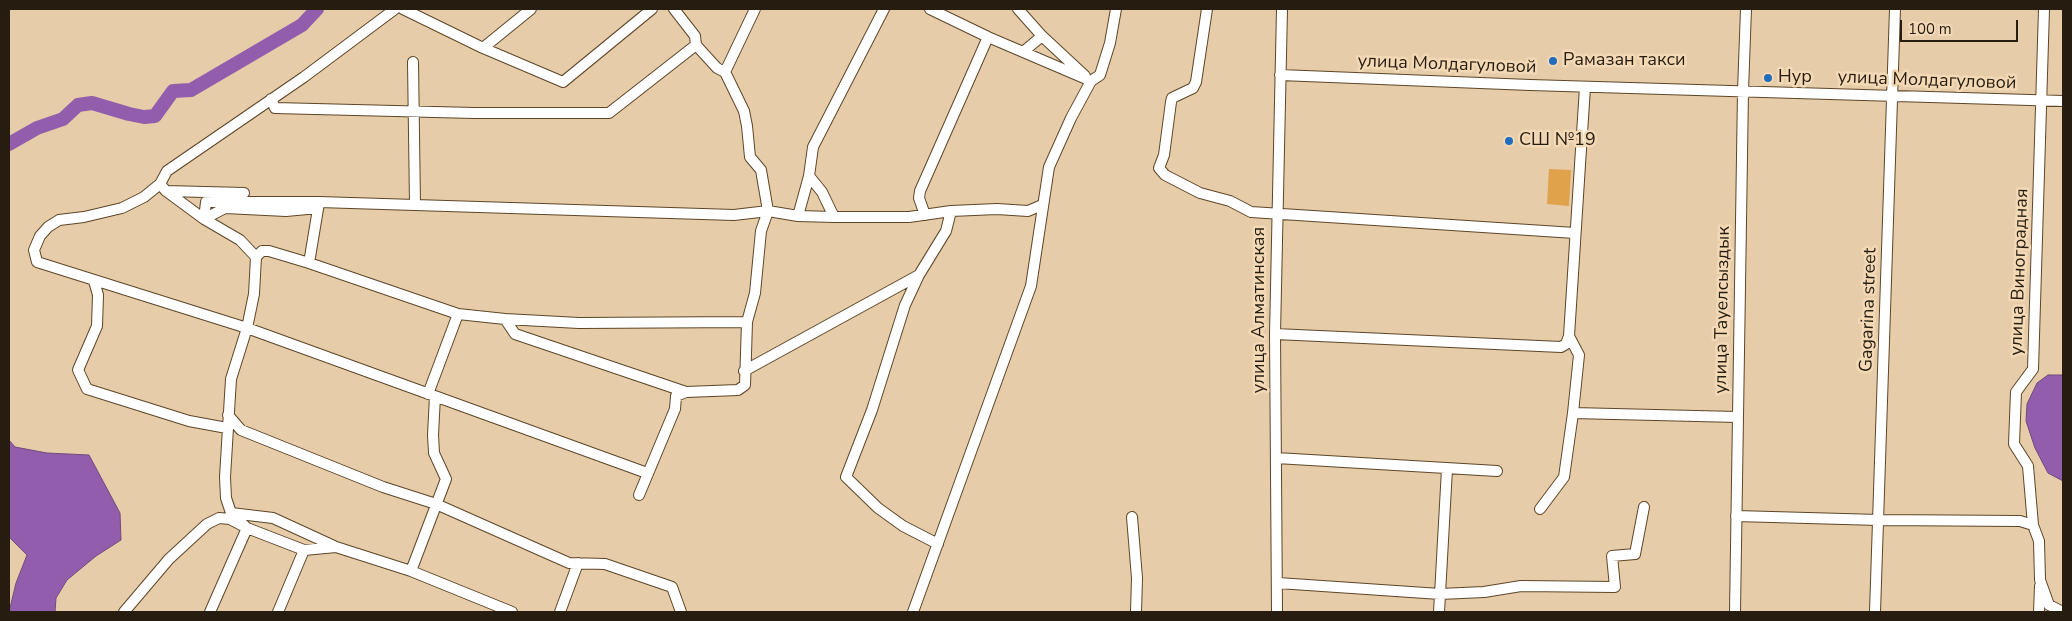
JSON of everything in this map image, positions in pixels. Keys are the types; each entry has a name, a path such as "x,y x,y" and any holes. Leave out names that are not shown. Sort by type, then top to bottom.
{"street":[{"path":"163,187 167,171 304,77 395,9"},
{"path":"403,9 483,48 563,82 652,9"},
{"path":"483,48 531,9"},
{"path":"639,495 675,408 676,396 686,392 738,390 745,385 747,322 755,293 761,231 768,211 761,170 750,157 744,112 725,72 717,68 696,45 695,36 674,9"},
{"path":"725,72 755,9"},
{"path":"798,216 809,176 813,146 884,9"},
{"path":"930,9 988,37 1091,81"},
{"path":"1018,9 1042,36 1091,81"},
{"path":"913,612 1031,286 1049,167 1071,118 1091,81 1100,75 1110,43 1116,9"},
{"path":"1207,9 1196,82 1193,88 1172,98 1170,102 1164,155 1159,168 1165,175 1200,193 1230,200 1251,212 1575,233"},
{"name":"улица Алматинская","path":"1277,612 1275,334 1282,9"},
{"name":"улица Тауелсыздык","path":"1735,612 1737,417 1746,9"},
{"name":"Gagarina street","path":"1875,612 1896,9"},
{"name":"улица Виноградная","path":"2039,612 2039,541 2033,525 2028,466 2014,444 2016,392 2034,369 2044,9"},
{"path":"1023,52 1042,36"},
{"path":"925,215 919,198 920,191 988,37"},
{"path":"271,99 275,108 413,112 609,113 696,45"},
{"path":"413,62 415,205"},
{"name":"улица Молдагуловой","path":"1280,75 1585,87 2063,101"},
{"path":"1275,334 1561,347 1566,344 1569,336 1585,87"},
{"path":"809,176 822,192 834,217"},
{"path":"163,187 204,219 240,240 256,257"},
{"path":"229,205 244,193 163,187 122,208 84,217 59,220 48,227 40,236 34,250 37,262 246,328 647,473"},
{"path":"204,219 206,202 229,205 415,205 734,215 768,211 798,216 834,217 910,217 951,211 1028,211 1042,205"},
{"path":"309,262 318,205"},
{"path":"938,544 903,526 878,508 846,477 872,410 904,305 919,275 946,231 951,211"},
{"path":"246,528 231,513 226,498 227,428 231,379 254,294 256,257 262,251 269,251 309,262 458,314 505,320 579,323 747,322"},
{"path":"744,370 919,275"},
{"path":"94,281 98,295 97,326 78,370 87,389 189,421 227,428"},
{"path":"411,571 446,479 434,453 431,395 458,314"},
{"path":"505,320 515,334 686,392"},
{"path":"1540,509 1564,477 1574,413 1578,355 1569,336"},
{"path":"1574,413 1737,417"},
{"path":"228,414 241,430 383,487 436,504 570,563 605,564 672,587 681,612"},
{"path":"1276,458 1497,471"},
{"path":"1439,612 1447,469"},
{"path":"1278,584 1440,594 1484,592 1521,586 1615,587 1612,556 1635,554 1644,507"},
{"path":"231,513 274,518 336,547 411,571 512,612"},
{"path":"1736,516 2020,521 2033,525"},
{"path":"1132,517 1137,578 1136,612"},
{"path":"124,612 169,559 207,524 219,518 230,519 246,528 304,550 336,547"},
{"path":"210,612 246,528"},
{"path":"278,612 304,550"},
{"path":"560,612 578,563"},
{"path":"2040,580 2049,605 2063,612"}],"shaded area":[{"path":"1549,169 1571,170 1569,206 1547,204"},
{"path":"2048,375 2063,375 2063,481 2048,473 2035,448 2026,421 2027,404 2037,383"},
{"path":"9,440 15,447 47,453 89,455 120,513 121,540 96,556 67,580 56,598 55,612 9,612 16,583 27,555 9,537"}],"waterway":[{"path":"9,144 37,128 63,119 78,105 92,103 129,114 144,117 155,116 173,91 191,90 302,25 317,9"}],"place":[{"name":"Рамазан такси","path":"1553,61"},
{"name":"Нур","path":"1768,78"},
{"name":"СШ №19","path":"1509,141"}]}
